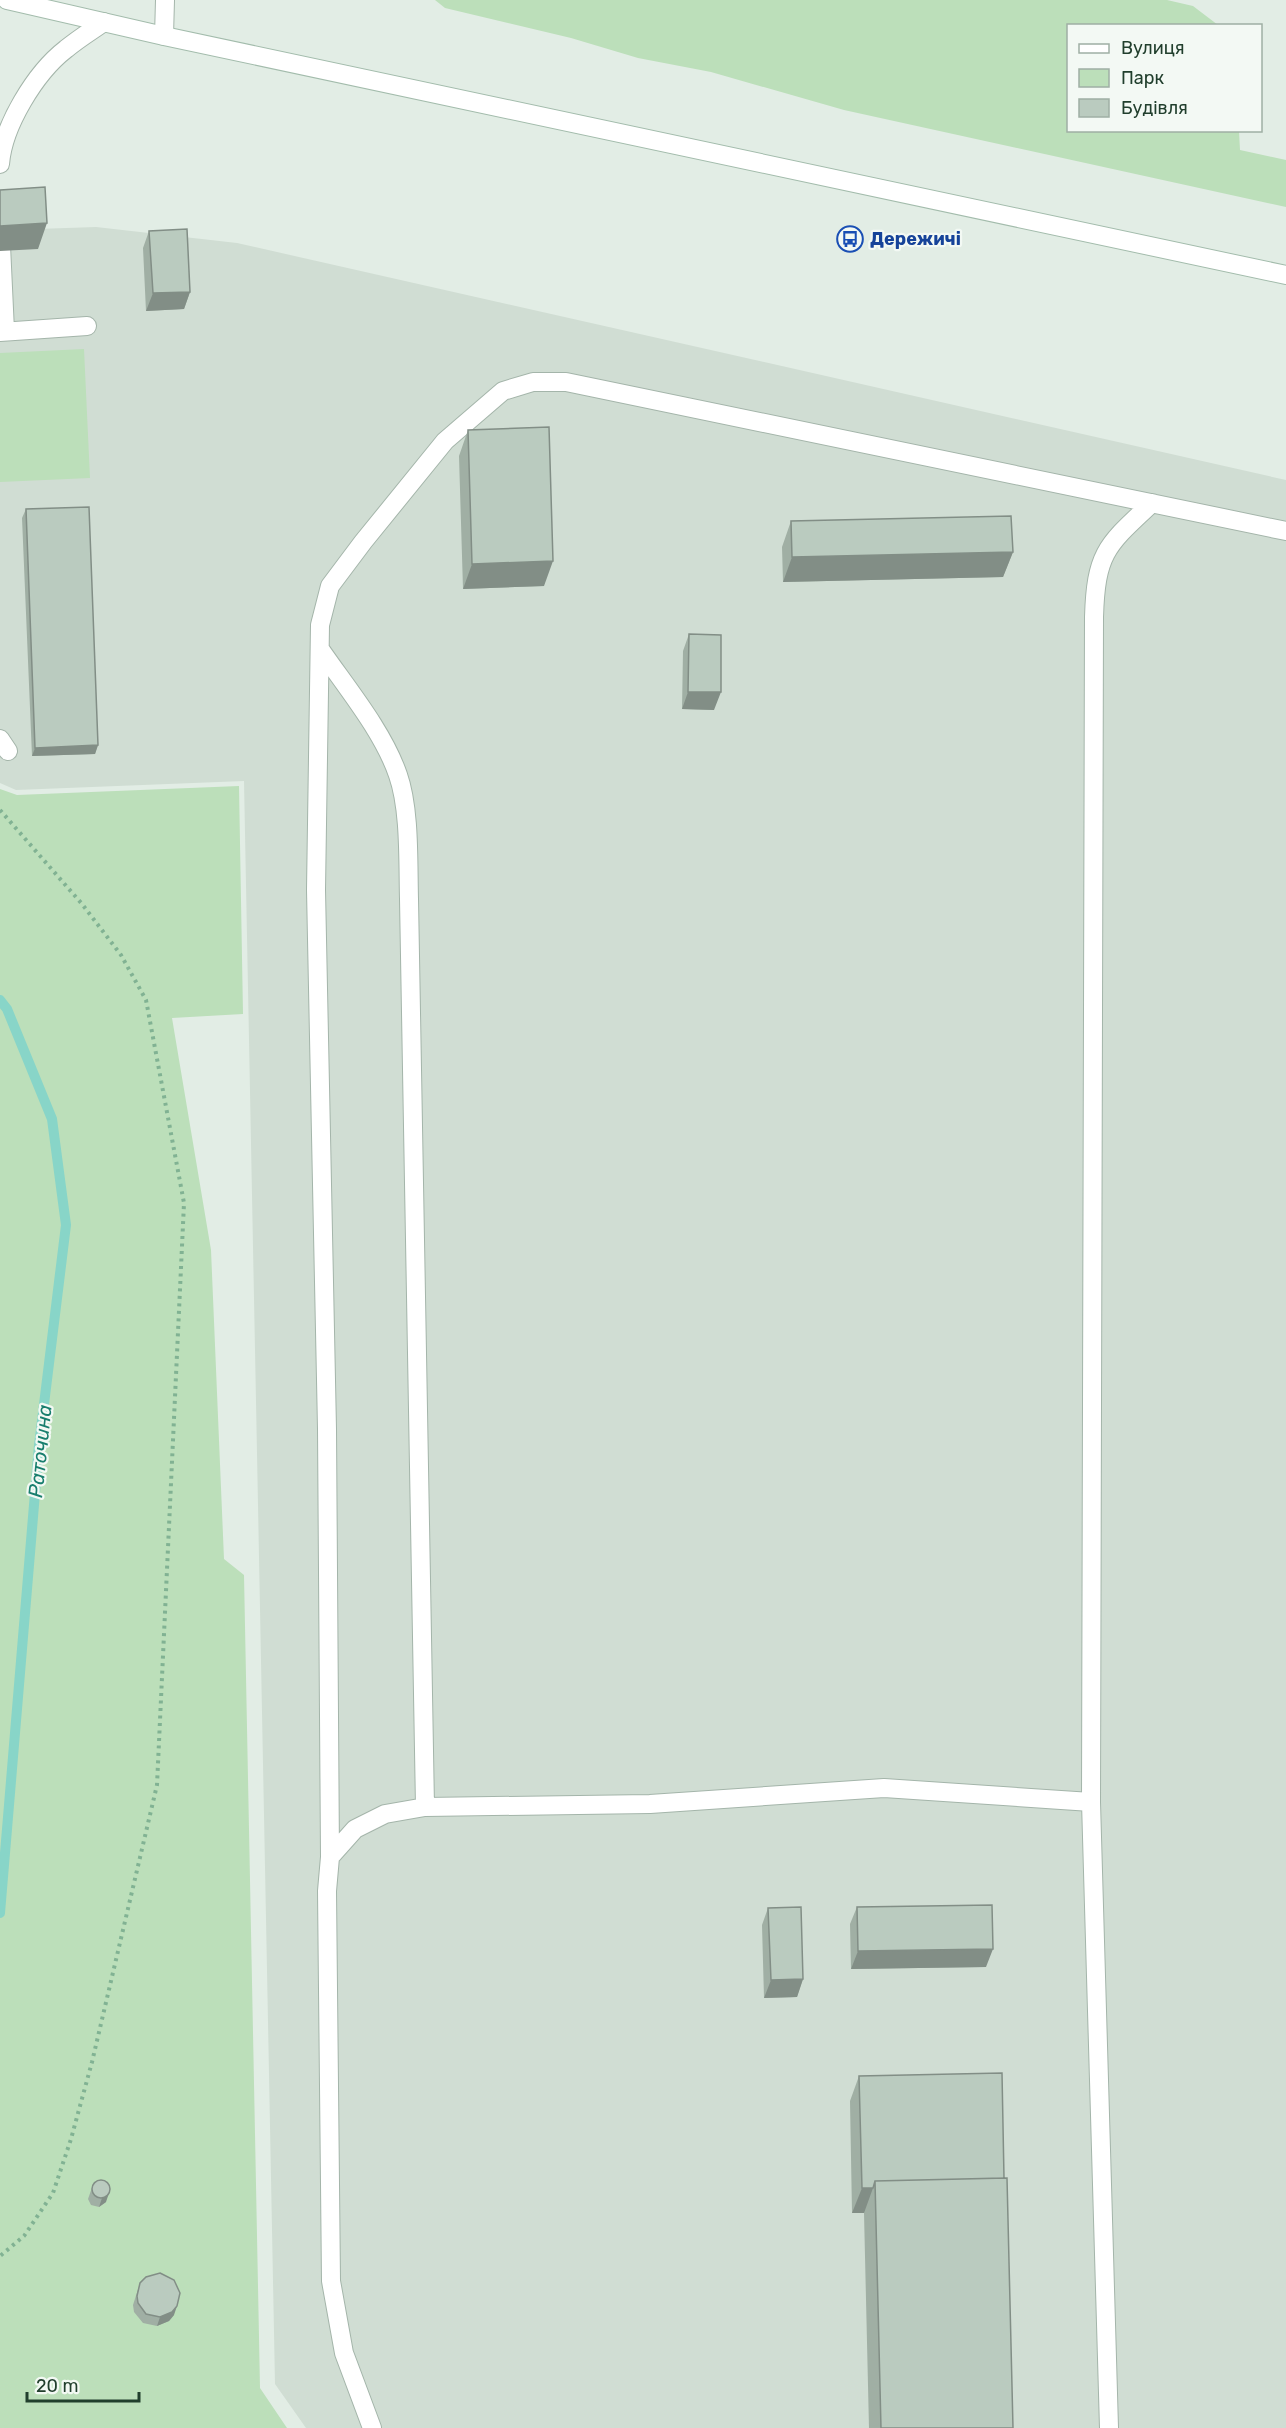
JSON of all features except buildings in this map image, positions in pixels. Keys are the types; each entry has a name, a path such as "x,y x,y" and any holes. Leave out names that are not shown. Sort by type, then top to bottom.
{"main road":[{"path":"7,0 164,36 1286,275"},
{"path":"164,36 165,0"},
{"path":"0,164 8,130 43,72 64,50 104,22"},
{"path":"0,224 3,332 87,326"},
{"path":"372,2428 344,2353 332,2281 327,1903 330,1857 327,1429 316,890 320,625 330,586 445,441 503,391 533,382 566,382 1286,531"},
{"path":"1109,2428 1091,1802 1095,598 1103,554 1115,537 1152,503"},
{"path":"320,649 381,739 398,774 406,835 410,899 425,1807"},
{"path":"330,1857 355,1829 385,1814 425,1807 651,1804 884,1788 1091,1802"}],"path":[{"path":"0,810 95,921 121,956 146,1000 184,1203 157,1785 92,2062 71,2139 53,2193 24,2236 0,2256"}],"shaded area":[{"path":"0,215 37,229 96,227 237,243 1286,480 1286,2428 306,2428 275,2384 244,781 16,790 0,783"}],"green space":[{"path":"435,0 1167,0 1193,6 1217,24 1067,24 1067,132 1239,132 1240,150 1286,160 1286,207 844,110 711,72 638,58 571,38 445,8"},
{"path":"84,349 90,478 0,482 0,353"},
{"path":"239,786 243,1014 172,1018 211,1250 224,1559 244,1575 260,2388 287,2428 0,2428 0,789 17,795"}],"waterway":[{"name":"Раточина","path":"0,1000 7,1009 52,1119 66,1225 39,1445 0,1913"}],"place":[{"name":"Дережичі","path":"850,239"}]}
